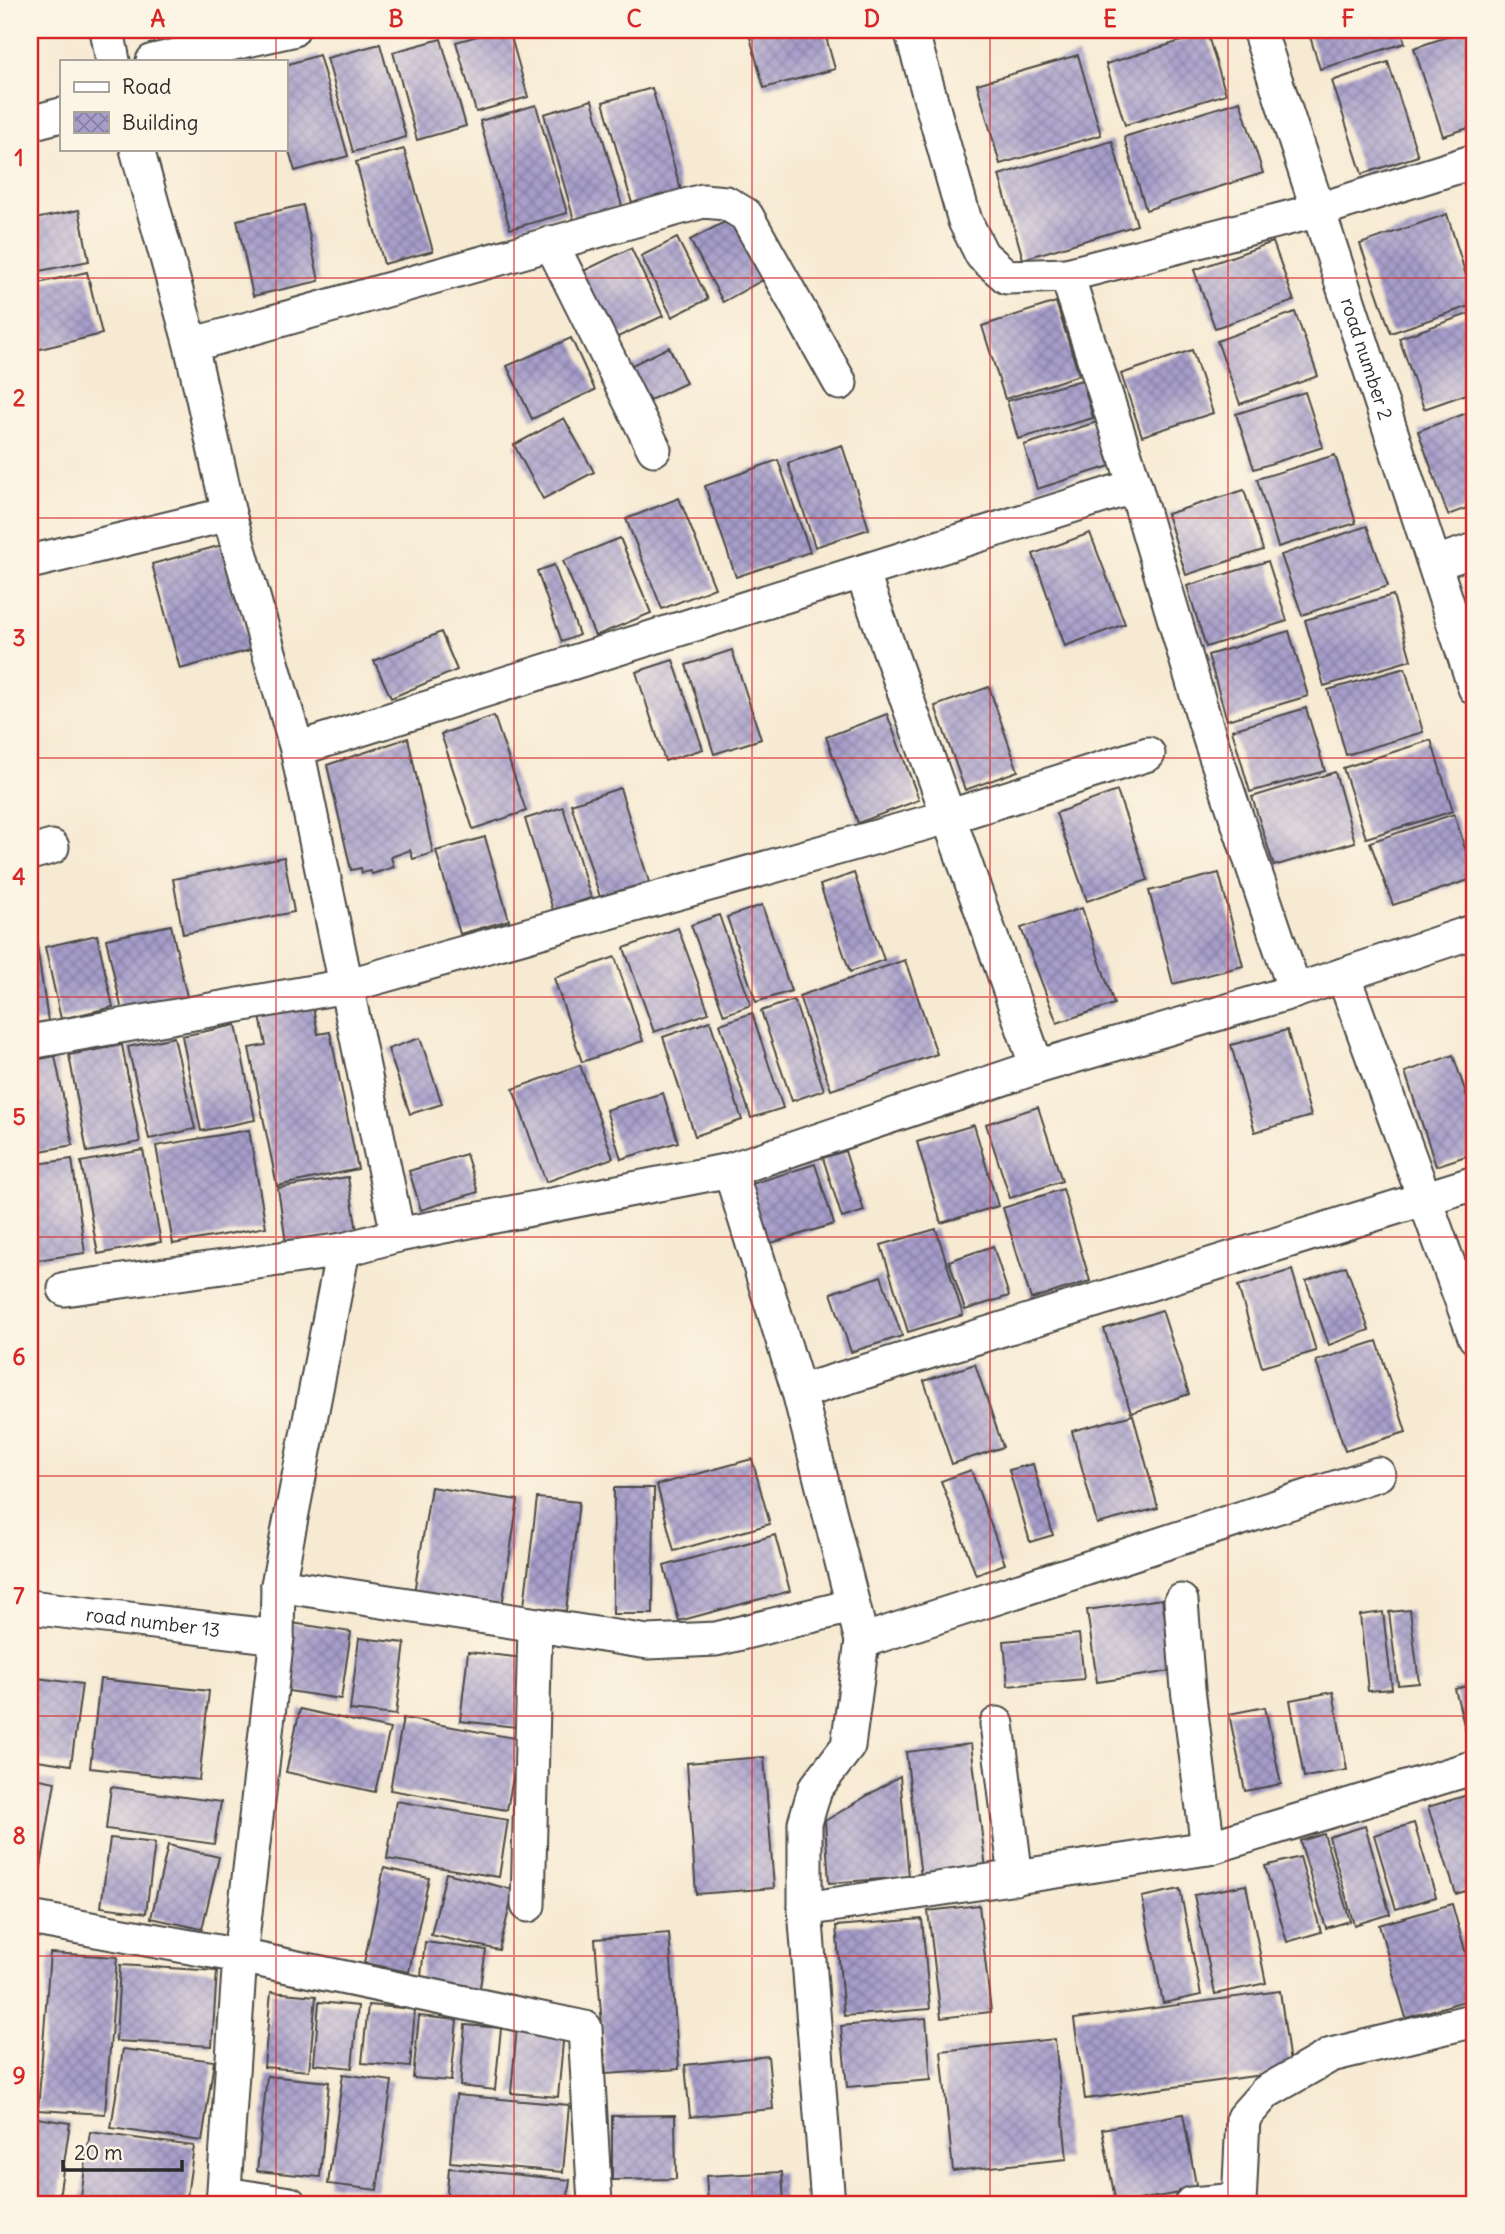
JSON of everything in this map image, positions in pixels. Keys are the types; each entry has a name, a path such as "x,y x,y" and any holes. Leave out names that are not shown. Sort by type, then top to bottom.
{"street":[{"path":"107,30 113,60"},
{"path":"157,60 292,30"},
{"path":"911,30 965,221 982,255 1007,277 1067,275 1319,210 1475,161"},
{"name":"road number 2","path":"1259,30 1475,688"},
{"path":"30,123 60,114"},
{"path":"137,150 191,345 229,514 297,749 398,1236"},
{"path":"191,345 703,201 726,203 746,215 840,383"},
{"path":"551,243 654,449"},
{"path":"1067,275 1135,486 1210,739 1295,991"},
{"path":"297,749 1135,486"},
{"path":"30,562 229,514"},
{"path":"1436,563 1475,550"},
{"path":"862,572 951,816 1037,1068"},
{"path":"30,1042 346,986 951,816 1148,754"},
{"path":"65,1289 343,1251 398,1236 730,1170 1037,1068 1295,991 1475,931"},
{"path":"1343,975 1475,1337"},
{"path":"730,1170 799,1392 862,1641 848,1746 815,1789 805,1823 805,1909 828,2204"},
{"path":"799,1392 1475,1183"},
{"path":"290,2204 223,2199 240,1956 277,1637 278,1585 343,1251"},
{"path":"862,1641 1378,1474"},
{"path":"278,1585 648,1642 716,1639 852,1606"},
{"path":"1181,1601 1188,1689 1208,1848"},
{"name":"road number 13","path":"30,1607 277,1637"},
{"path":"528,1905 535,1626"},
{"path":"997,1724 1016,1878"},
{"path":"805,1909 1208,1848 1475,1767"},
{"path":"30,1918 240,1956 585,2028 596,2204"},
{"path":"1191,2204 1238,2202 1243,2118 1266,2092 1331,2055 1475,2020"}],"building":[{"path":"499,30 509,30 528,97 476,112 456,42"},
{"path":"748,30 824,30 835,69 764,88"},
{"path":"1308,30 1401,30 1405,43 1320,69"},
{"path":"1467,30 1475,56 1475,126 1443,136 1414,48"},
{"path":"1207,33 1226,94 1125,125 1106,64"},
{"path":"441,39 466,126 417,140 393,52"},
{"path":"380,44 406,137 353,152 327,58"},
{"path":"319,55 348,156 295,171 287,144 287,64"},
{"path":"1078,55 1101,135 1000,164 977,84"},
{"path":"1388,62 1418,156 1362,174 1332,81"},
{"path":"652,88 682,194 633,207 603,102"},
{"path":"592,100 622,206 574,220 544,114"},
{"path":"1240,101 1263,173 1146,210 1124,137"},
{"path":"536,105 567,213 510,229 480,121"},
{"path":"1112,141 1137,225 1023,259 999,175"},
{"path":"404,149 433,251 384,264 356,162"},
{"path":"303,205 319,281 253,296 237,220"},
{"path":"79,210 89,261 30,273 30,220"},
{"path":"1447,214 1475,304 1391,333 1360,244"},
{"path":"736,216 768,277 723,302 690,240"},
{"path":"677,238 708,299 672,317 641,256"},
{"path":"1273,242 1294,301 1215,328 1194,270"},
{"path":"631,248 663,316 605,343 573,276"},
{"path":"87,272 102,334 32,351 30,285"},
{"path":"1056,302 1079,375 1005,399 982,326"},
{"path":"1295,312 1318,376 1240,404 1217,341"},
{"path":"1471,313 1475,326 1475,391 1424,409 1399,338"},
{"path":"571,338 595,390 532,419 507,366"},
{"path":"669,347 686,383 646,402 630,366"},
{"path":"1192,350 1213,413 1142,436 1121,374"},
{"path":"1082,380 1093,418 1018,439 1007,401"},
{"path":"1305,392 1323,447 1254,469 1236,414"},
{"path":"1475,410 1475,505 1448,515 1418,431"},
{"path":"564,418 594,472 543,499 514,445"},
{"path":"1097,422 1110,466 1037,489 1024,445"},
{"path":"842,445 869,529 815,547 788,463"},
{"path":"1335,455 1356,523 1278,547 1257,479"},
{"path":"778,460 810,552 736,577 705,486"},
{"path":"1244,490 1263,550 1186,575 1167,514"},
{"path":"679,498 715,588 662,609 626,519"},
{"path":"1367,526 1388,586 1302,615 1281,555"},
{"path":"1090,533 1125,624 1065,646 1033,554"},
{"path":"620,538 651,613 595,636 563,561"},
{"path":"222,545 250,650 180,669 152,564"},
{"path":"1268,561 1287,621 1206,647 1187,586"},
{"path":"554,565 579,635 562,642 537,571"},
{"path":"1393,595 1411,660 1324,686 1305,620"},
{"path":"1289,631 1308,696 1227,720 1208,655"},
{"path":"441,632 457,670 391,698 374,661"},
{"path":"732,650 761,739 714,754 686,665"},
{"path":"673,660 703,749 665,761 636,672"},
{"path":"1405,668 1423,732 1346,755 1328,690"},
{"path":"989,687 1018,771 965,790 935,706"},
{"path":"1306,708 1325,771 1250,792 1232,730"},
{"path":"887,714 919,800 858,823 826,737"},
{"path":"494,716 526,811 473,829 441,734"},
{"path":"408,738 433,853 413,859 410,850 391,857 394,867 372,874 370,871 362,873 361,868 351,870 327,765"},
{"path":"1431,740 1453,811 1366,838 1343,768"},
{"path":"1335,772 1355,842 1274,866 1252,797"},
{"path":"620,788 649,882 600,897 571,804"},
{"path":"1117,791 1148,880 1087,901 1056,813"},
{"path":"563,807 591,898 553,910 525,819"},
{"path":"1454,814 1475,878 1393,905 1370,842"},
{"path":"485,837 509,920 460,934 436,851"},
{"path":"284,857 294,912 183,934 173,879"},
{"path":"854,873 884,960 850,972 820,885"},
{"path":"1219,873 1243,966 1173,984 1149,891"},
{"path":"762,905 791,991 756,1002 727,917"},
{"path":"1082,908 1114,1004 1057,1023 1021,928"},
{"path":"719,915 751,1005 724,1015 691,925"},
{"path":"171,925 187,997 122,1011 106,939"},
{"path":"678,928 709,1013 654,1032 624,948"},
{"path":"97,935 113,1007 61,1019 45,947"},
{"path":"36,940 48,1021 30,1024 30,941"},
{"path":"615,957 643,1041 582,1062 554,978"},
{"path":"905,960 937,1054 831,1090 799,996"},
{"path":"311,996 318,1034 330,1032 358,1169 277,1186 249,1048 266,1045 258,1007"},
{"path":"794,1000 824,1090 792,1101 761,1011"},
{"path":"752,1013 783,1108 751,1118 720,1024"},
{"path":"710,1021 742,1120 695,1136 663,1037"},
{"path":"236,1025 255,1120 201,1131 182,1036"},
{"path":"1287,1030 1311,1116 1255,1132 1231,1045"},
{"path":"174,1037 195,1129 149,1139 128,1047"},
{"path":"420,1038 442,1104 410,1114 388,1049"},
{"path":"122,1045 140,1142 87,1152 69,1055"},
{"path":"1453,1055 1475,1120 1475,1153 1436,1166 1405,1072"},
{"path":"55,1056 73,1145 30,1153 30,1061"},
{"path":"580,1065 613,1158 546,1182 513,1089"},
{"path":"663,1093 678,1142 621,1159 606,1110"},
{"path":"1038,1107 1062,1181 1010,1198 986,1124"},
{"path":"974,1125 998,1206 941,1223 917,1142"},
{"path":"249,1130 266,1227 173,1244 156,1146"},
{"path":"143,1150 161,1242 98,1254 81,1162"},
{"path":"845,1151 864,1211 842,1218 823,1158"},
{"path":"466,1154 478,1192 421,1210 409,1171"},
{"path":"72,1159 85,1253 30,1261 30,1165"},
{"path":"815,1164 834,1224 758,1247 739,1188"},
{"path":"348,1177 357,1231 286,1243 278,1188"},
{"path":"1063,1189 1090,1281 1031,1299 1003,1208"},
{"path":"936,1229 963,1315 908,1332 881,1245"},
{"path":"993,1246 1009,1296 965,1310 949,1261"},
{"path":"1346,1266 1369,1330 1329,1345 1306,1281"},
{"path":"1292,1270 1316,1351 1262,1367 1238,1286"},
{"path":"881,1276 902,1336 851,1352 831,1293"},
{"path":"1162,1310 1189,1394 1131,1413 1104,1329"},
{"path":"1377,1341 1406,1432 1345,1451 1316,1361"},
{"path":"975,1364 1003,1447 952,1464 924,1381"},
{"path":"1133,1415 1158,1508 1097,1524 1072,1431"},
{"path":"752,1459 770,1524 674,1551 657,1485"},
{"path":"1033,1464 1053,1535 1030,1542 1009,1470"},
{"path":"971,1470 1005,1564 976,1575 941,1481"},
{"path":"431,1487 518,1500 502,1606 414,1593"},
{"path":"614,1488 654,1488 653,1614 613,1614"},
{"path":"537,1498 579,1502 566,1611 524,1606"},
{"path":"775,1535 790,1591 679,1621 664,1566"},
{"path":"1162,1599 1173,1671 1097,1682 1087,1610"},
{"path":"1410,1610 1419,1683 1398,1685 1389,1612"},
{"path":"1383,1612 1392,1689 1368,1691 1360,1615"},
{"path":"292,1623 351,1632 341,1699 282,1690"},
{"path":"1079,1634 1084,1679 1008,1686 1004,1641"},
{"path":"359,1638 405,1643 396,1715 350,1710"},
{"path":"468,1652 524,1658 516,1727 460,1721"},
{"path":"30,1677 82,1684 71,1765 30,1759"},
{"path":"100,1679 209,1691 199,1780 90,1768"},
{"path":"1475,1684 1475,1746 1470,1748 1455,1689"},
{"path":"1333,1692 1347,1770 1304,1777 1290,1700"},
{"path":"1265,1707 1281,1784 1245,1791 1229,1714"},
{"path":"300,1709 390,1729 375,1792 286,1772"},
{"path":"403,1718 520,1739 507,1810 390,1790"},
{"path":"971,1744 986,1869 921,1877 906,1752"},
{"path":"764,1757 774,1888 696,1894 687,1763"},
{"path":"900,1776 909,1877 829,1883 825,1821"},
{"path":"30,1777 55,1782 37,1891 30,1890"},
{"path":"111,1787 221,1802 214,1844 106,1829"},
{"path":"1474,1793 1475,1888 1456,1894 1428,1807"},
{"path":"396,1801 508,1820 499,1877 387,1859"},
{"path":"1414,1823 1436,1897 1396,1909 1374,1835"},
{"path":"1365,1826 1390,1914 1354,1925 1329,1837"},
{"path":"1324,1834 1350,1921 1326,1928 1300,1841"},
{"path":"110,1838 155,1843 146,1913 101,1907"},
{"path":"168,1845 219,1857 202,1929 151,1918"},
{"path":"1300,1857 1321,1932 1287,1942 1265,1866"},
{"path":"384,1868 429,1878 409,1972 364,1963"},
{"path":"446,1873 514,1890 499,1950 431,1935"},
{"path":"1246,1885 1266,1983 1215,1994 1194,1895"},
{"path":"1180,1889 1201,1995 1163,2003 1142,1897"},
{"path":"1452,1904 1475,1986 1475,1998 1406,2018 1379,1925"},
{"path":"979,1905 991,2012 941,2018 928,1911"},
{"path":"922,1919 930,2009 844,2016 836,1926"},
{"path":"669,1933 679,2069 606,2074 595,1939"},
{"path":"425,1942 486,1950 479,1993 420,1984"},
{"path":"50,1953 117,1957 105,2114 38,2110"},
{"path":"120,1965 217,1971 212,2046 116,2041"},
{"path":"1280,1991 1291,2071 1085,2099 1074,2019"},
{"path":"271,1992 316,1996 309,2071 264,2067"},
{"path":"319,2002 358,2006 352,2068 314,2064"},
{"path":"368,2005 415,2009 410,2067 362,2063"},
{"path":"419,2016 457,2020 451,2081 413,2078"},
{"path":"926,2018 931,2080 847,2087 841,2026"},
{"path":"465,2025 501,2028 495,2090 460,2086"},
{"path":"517,2027 564,2031 558,2097 511,2093"},
{"path":"1055,2039 1067,2159 953,2171 941,2051"},
{"path":"123,2049 214,2061 202,2141 111,2128"},
{"path":"768,2056 773,2109 690,2117 685,2065"},
{"path":"343,2074 392,2081 377,2190 328,2184"},
{"path":"267,2076 329,2082 320,2177 257,2171"},
{"path":"456,2095 569,2105 563,2172 450,2162"},
{"path":"1183,2114 1197,2190 1116,2204 1102,2129"},
{"path":"675,2115 676,2179 612,2180 612,2116"},
{"path":"30,2117 70,2123 58,2204 30,2204"},
{"path":"90,2132 194,2146 186,2204 80,2204"},
{"path":"449,2168 570,2180 567,2204 446,2204"},
{"path":"782,2172 784,2204 708,2204 706,2176"}]}
